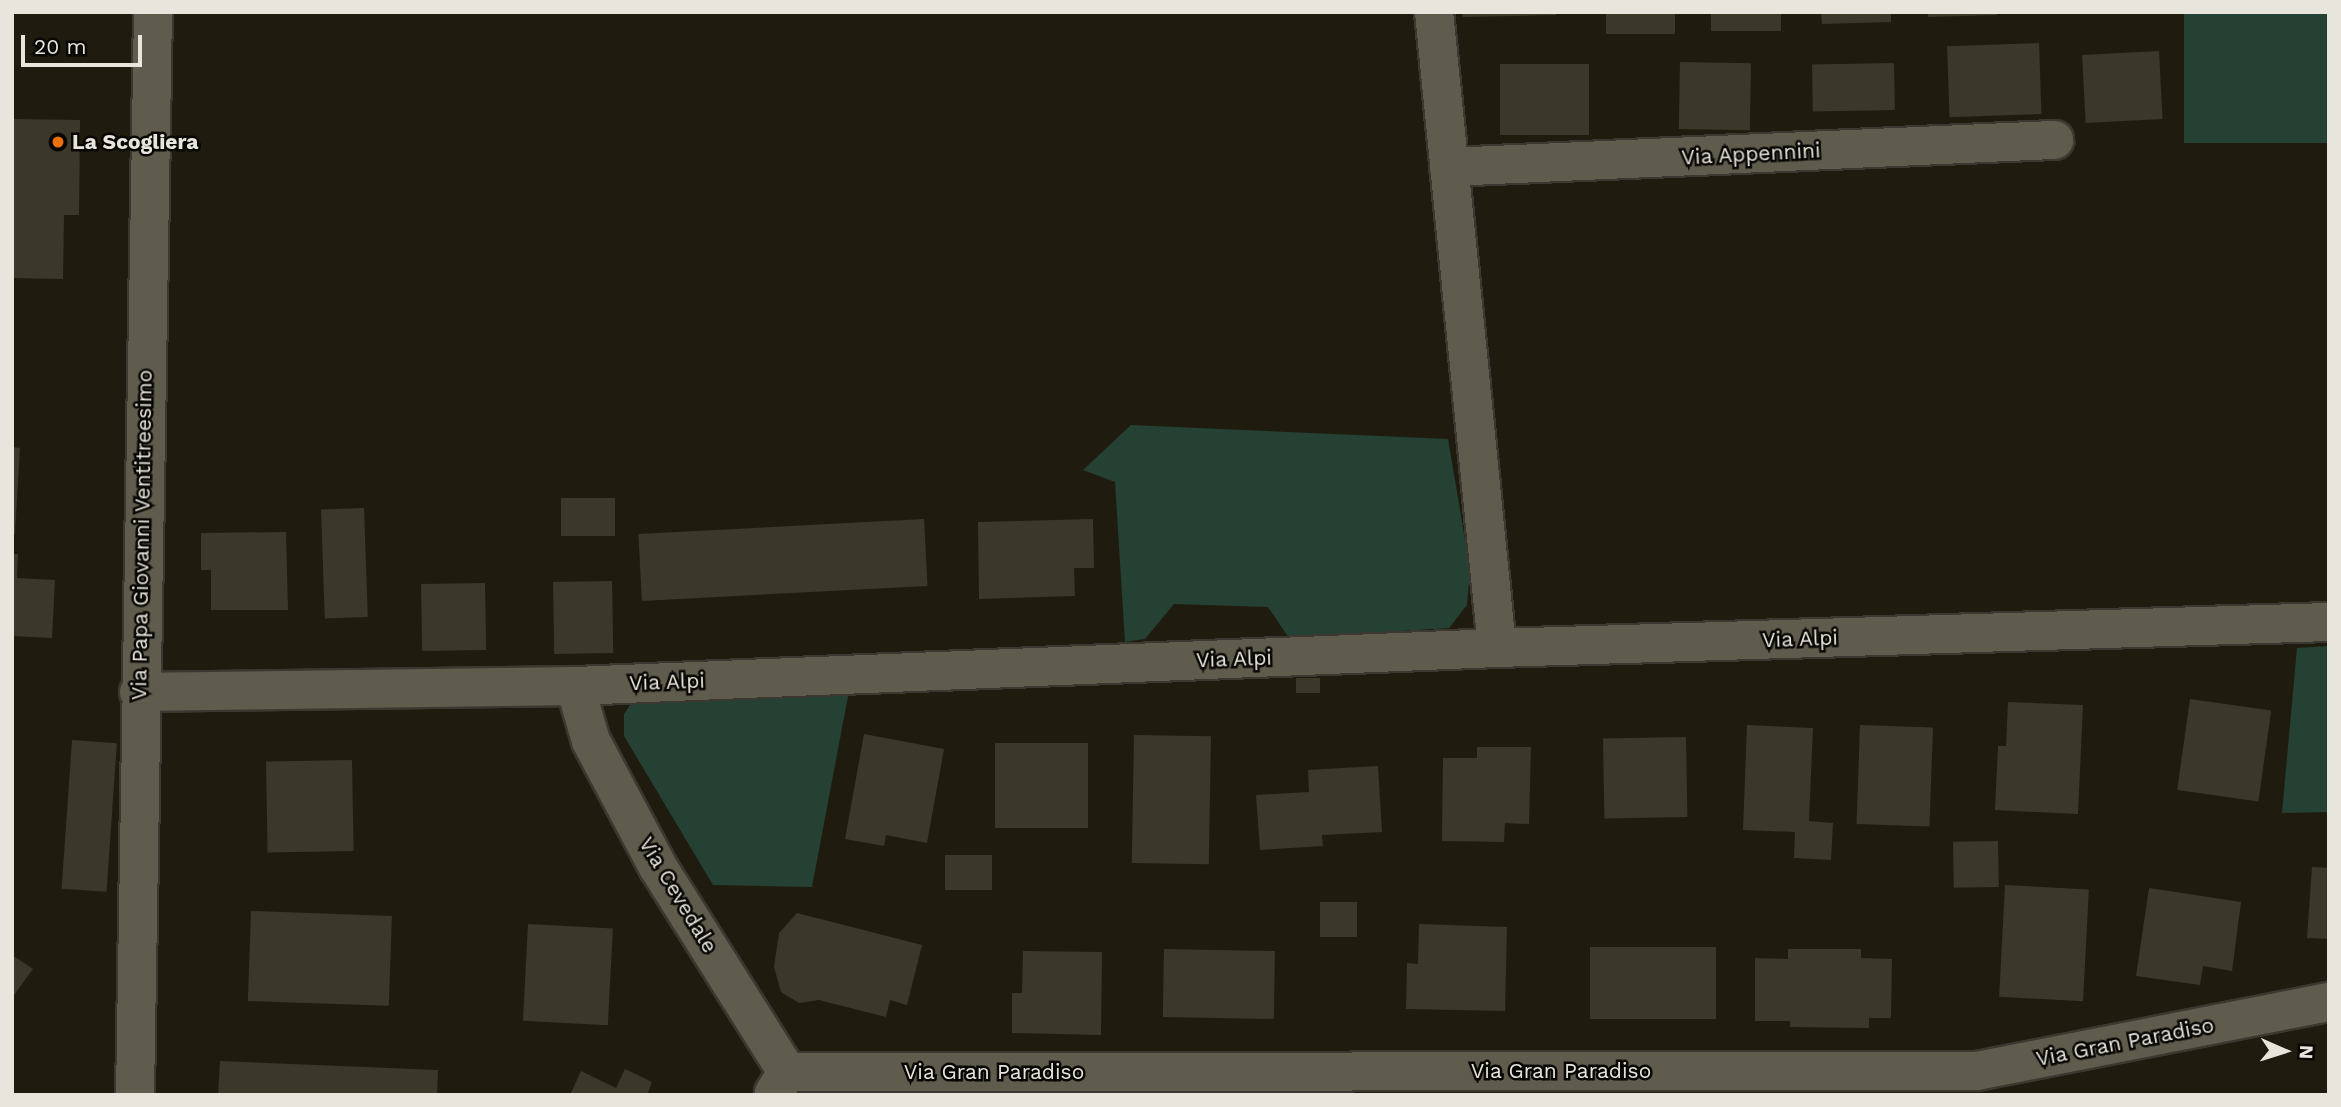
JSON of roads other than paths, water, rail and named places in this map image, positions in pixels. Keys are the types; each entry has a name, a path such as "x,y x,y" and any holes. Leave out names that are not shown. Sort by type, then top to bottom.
{"street":[{"name":"Via Papa Giovanni Ventitreesimo","path":"135,1095 139,692 153,12"},
{"path":"1434,12 1497,648"},
{"name":"Via Appennini","path":"1449,167 2054,141"},
{"name":"Via Alpi","path":"139,692 575,686 1497,648 2329,622"},
{"name":"Via Cevedale","path":"575,686 591,741 658,867 780,1084"},
{"name":"Via Gran Paradiso","path":"780,1084 1980,1083 2329,1002"},
{"name":"Via Papa Giovanni Ventitreesimo","path":"121,1095 134,1058"}],"place":[{"name":"La Scogliera","path":"58,142"}]}
